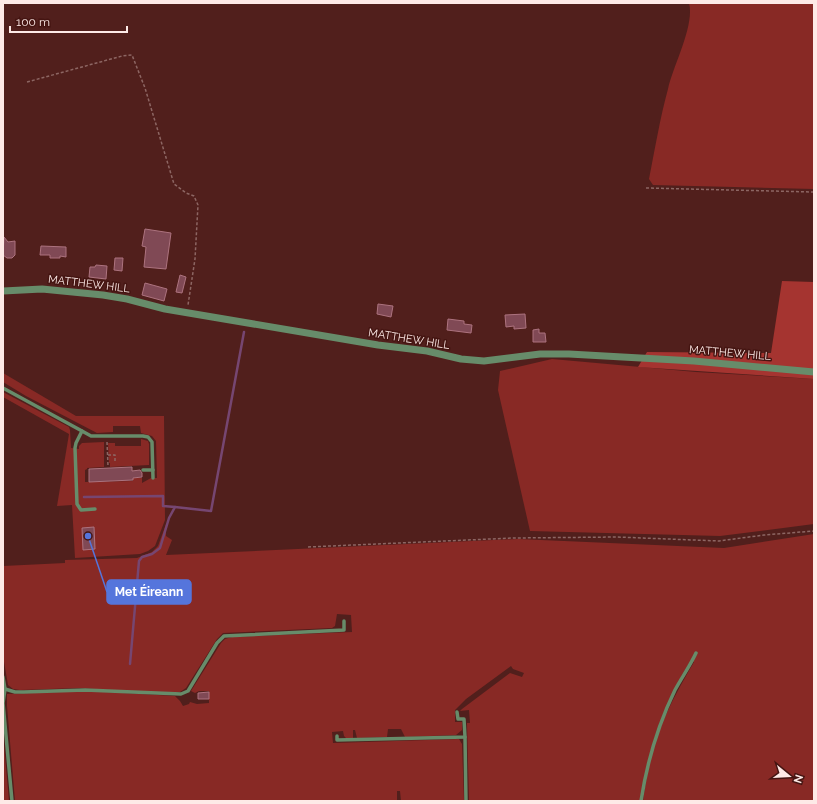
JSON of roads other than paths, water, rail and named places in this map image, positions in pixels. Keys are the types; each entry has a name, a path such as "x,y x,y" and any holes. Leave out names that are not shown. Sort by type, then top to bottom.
{"street":[{"name":"MATTHEW HILL","path":"3,291 42,289 102,295 127,299 187,313 370,344 427,351 461,359 484,361 540,354 569,354 694,361 814,372"}],"lane":[{"path":"3,388 91,436 148,437 152,442 153,478"},
{"path":"82,431 75,448 77,504 81,510 95,509"},
{"path":"143,470 153,470"},
{"path":"5,689 15,692 85,690 181,694 188,691 217,644 224,636 344,630 344,621"},
{"path":"641,801 650,758 657,735 676,688 696,653"},
{"path":"3,677 5,689 3,703 12,801"},
{"path":"457,712 458,719 464,719 466,801"},
{"path":"337,736 337,740 465,737"}],"waterway":[{"path":"175,507 211,511 244,332"},
{"path":"84,497 163,496 163,506 175,507 169,518 160,548 152,554 142,557 139,561 130,664"}],"place":[{"name":"Met Éireann","path":"88,536"}]}
